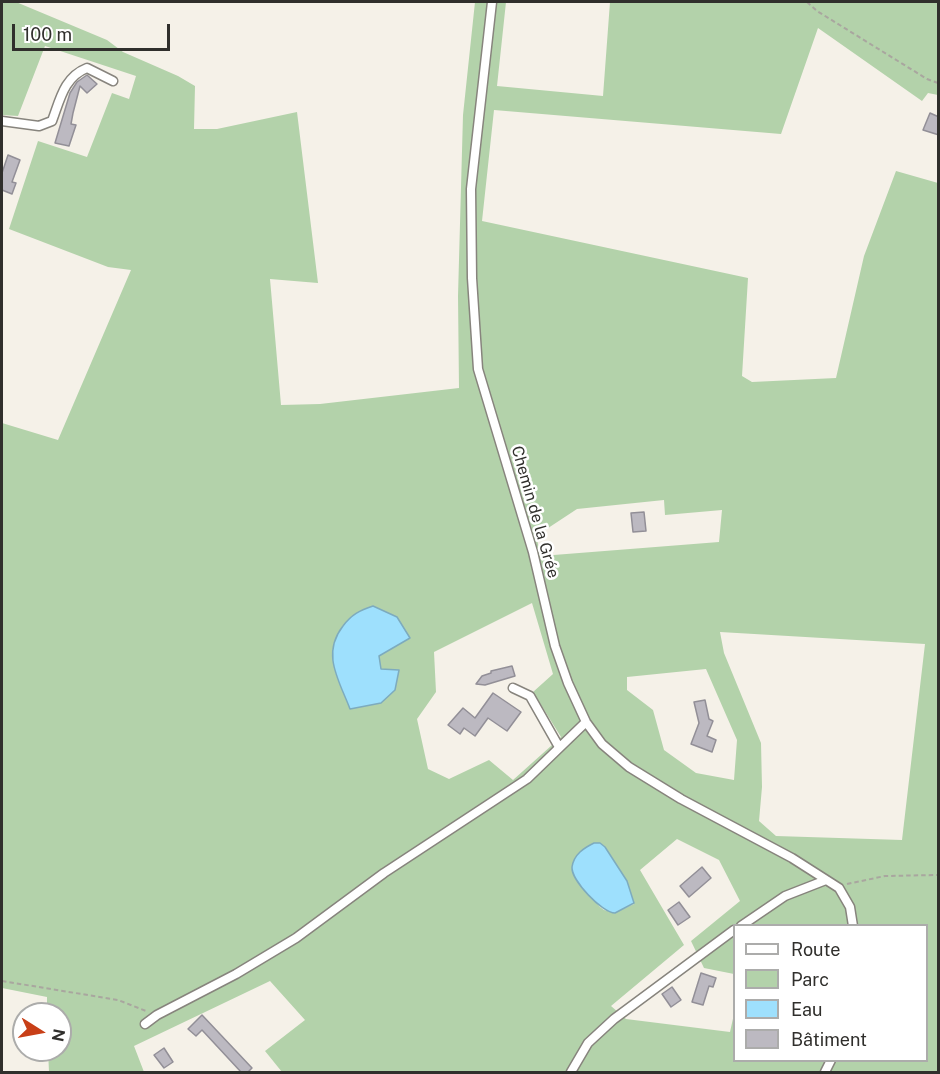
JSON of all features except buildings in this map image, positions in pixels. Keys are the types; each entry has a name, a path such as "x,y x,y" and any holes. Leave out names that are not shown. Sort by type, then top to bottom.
{"street":[{"name":"Chemin de la Grée","path":"492,2 471,189 472,278 478,369 533,552 555,645 568,683 586,722 602,744 629,767 681,799 792,858 839,888"},
{"path":"2,121 39,126 52,122 67,82 76,72 87,68 113,81"},
{"path":"513,688 530,696 559,747"},
{"path":"145,1024 296,938 384,873 527,779 586,722"},
{"path":"744,924 785,896 826,880"},
{"path":"839,888 850,907 853,924"},
{"path":"571,1072 588,1043 614,1019 733,931"}],"path":[{"path":"807,2 817,11 927,79 939,83"},
{"path":"839,888 885,876 939,875"},
{"path":"2,981 118,1000 157,1016"}],"green space":[{"path":"2,2 16,2 107,40 123,52 195,86 194,129 217,129 297,112 318,283 270,279 281,405 320,404 459,388 458,296 463,115 475,2 506,2 497,86 603,96 610,2 938,2 938,95 928,93 922,101 818,28 781,134 494,110 482,221 748,278 742,376 752,382 836,378 864,256 896,171 938,183 938,1072 282,1072 265,1051 305,1020 270,981 134,1046 144,1072 49,1072 49,1062 72,1062 72,1002 47,1002 47,997 2,988 2,423 58,440 131,270 108,267 9,229 38,141 87,157 112,93 129,99 136,76 45,46 18,116 2,115","holes":["664,500 665,515 722,510 719,542 541,556 536,536 577,509","532,603 553,674 533,692 561,737 513,780 489,760 449,779 428,769 417,719 436,692 434,652","373,606 391,649 379,656 380,669 399,670 350,709 357,613","720,632 925,644 902,840 776,836 759,821 762,787 761,743 724,653","706,669 737,740 734,780 696,773 664,750 653,710 627,690 627,677","594,843 600,843 605,847 627,881 634,904 615,913 600,907 574,875"]}],"water":[{"path":"373,606 397,617 410,638 379,656 381,669 399,670 395,690 381,703 350,709 334,667 333,647 337,636 349,619"},
{"path":"594,843 600,843 605,847 627,881 634,903 615,913 609,912 595,902 576,880 573,873 573,862 577,855"}]}
